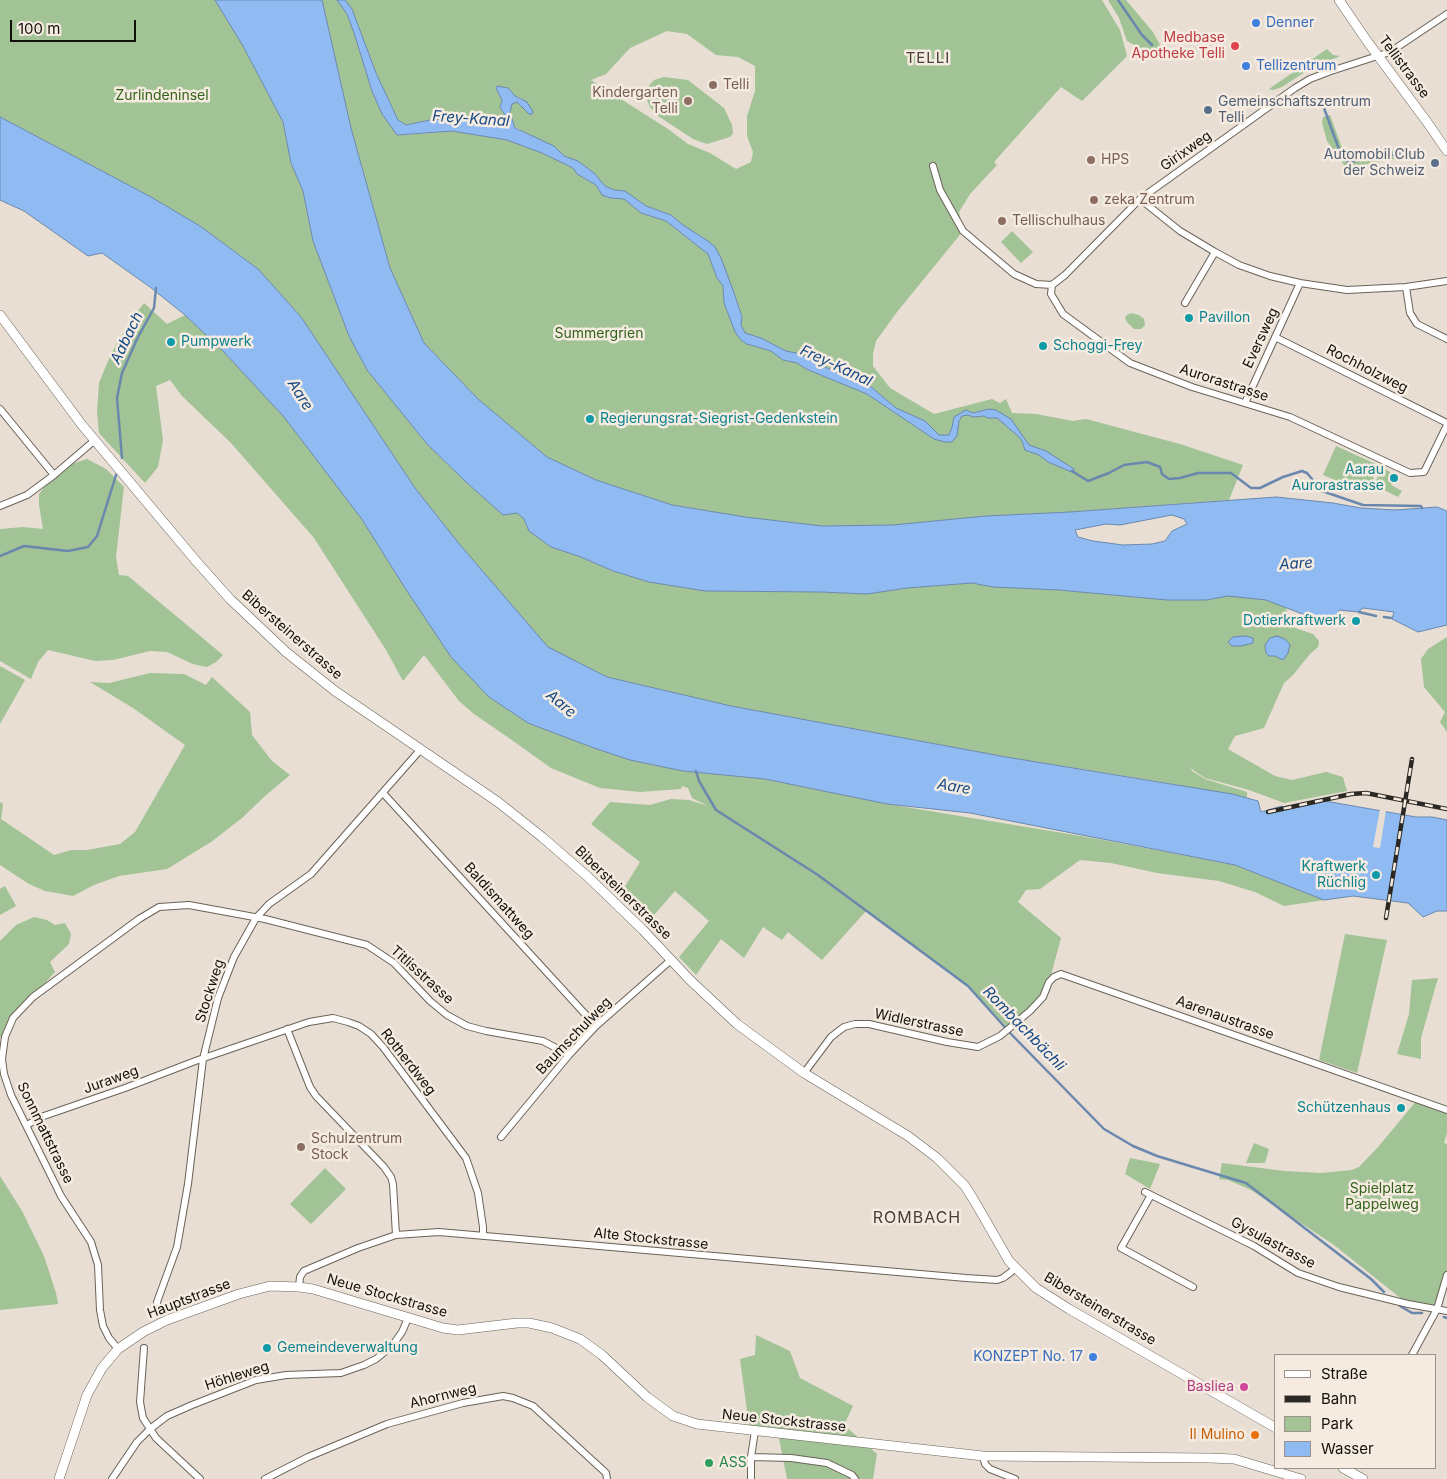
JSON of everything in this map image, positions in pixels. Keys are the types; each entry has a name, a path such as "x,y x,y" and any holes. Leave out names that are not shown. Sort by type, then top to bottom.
{"main road":[{"name":"Tellistrasse","path":"1339,0 1447,151"},
{"name":"Bibersteinerstrasse","path":"0,315 94,440 196,561 259,628 309,672 498,802 542,837 587,876 690,980 733,1020 804,1073 908,1136 941,1161 965,1186 1003,1253 1015,1269 1044,1293 1274,1427"},
{"name":"Hauptstrasse","path":"59,1479 87,1395 102,1368 118,1349 143,1332 167,1320 240,1294 270,1286 299,1287"},
{"name":"Neue Stockstrasse","path":"299,1287 313,1289 443,1328 458,1330 518,1324 552,1328 580,1339 602,1355 647,1397 673,1416 697,1424 983,1456 1234,1459 1301,1479"},
{"path":"1345,1469 1363,1479"}],"street":[{"name":"Girixweg","path":"1052,285 1065,276 1140,199 1295,88 1310,79 1390,52 1447,14"},
{"path":"933,166 940,190 963,230 1014,274 1036,284 1052,285"},
{"path":"1140,199 1180,231 1215,252 1239,265 1270,276 1300,283 1347,290 1406,287 1447,281"},
{"path":"1185,303 1215,252"},
{"name":"Eversweg","path":"1245,403 1300,283"},
{"name":"Aurorastrasse","path":"1052,285 1052,294 1063,314 1130,363 1192,387 1290,418 1410,473 1424,472 1447,424"},
{"path":"1406,287 1410,313 1417,324 1447,339"},
{"name":"Rochholzweg","path":"1276,337 1447,424"},
{"path":"0,409 54,475"},
{"path":"0,506 27,495 54,475 94,440"},
{"name":"Stockweg","path":"157,1309 157,1302 177,1247 188,1184 203,1059 223,982 234,957 256,918 269,904 311,874 421,749"},
{"name":"Baldismattweg","path":"383,793 596,1026"},
{"name":"Sonnmattstrasse","path":"118,1349 109,1338 103,1326 100,1310 98,1266 91,1242 61,1196 11,1095 4,1074 2,1059 5,1037 13,1018 33,997 139,919 159,907 189,905 256,918"},
{"name":"Titlisstrasse","path":"256,918 345,938 367,945 394,963 435,1005 467,1026 543,1040 569,1056"},
{"name":"Baumschulweg","path":"501,1136 596,1026 672,960"},
{"name":"Aarenaustrasse","path":"1014,1025 1038,1003 1049,982 1054,977 1064,975 1447,1110"},
{"name":"Rotherdweg","path":"203,1059 309,1022 333,1018 359,1026 371,1034 466,1158 478,1193 483,1236"},
{"name":"Widlerstrasse","path":"804,1073 831,1037 844,1028 855,1024 869,1024 947,1042 978,1047 988,1043 1014,1025"},
{"path":"287,1029 310,1088 384,1167 391,1177 396,1235"},
{"name":"Juraweg","path":"26,1124 203,1059"},
{"name":"Gysulastrasse","path":"1193,1287 1121,1248 1148,1194 1250,1244 1298,1273 1339,1287 1408,1304 1447,1311"},
{"name":"Alte Stockstrasse","path":"299,1287 300,1277 304,1271 358,1248 396,1235 438,1232 752,1261 997,1280 1015,1269"},
{"path":"1413,1354 1437,1309 1447,1275"},
{"name":"Höhleweg","path":"112,1479 137,1442 167,1416 256,1380 286,1375 341,1373 364,1365 376,1359 392,1346 402,1332 408,1318"},
{"path":"144,1348 140,1402 143,1418 156,1438 200,1479"},
{"name":"Ahornweg","path":"265,1479 313,1455 387,1424 463,1403 503,1396 514,1398 532,1406 606,1473 607,1479"},
{"path":"751,1479 751,1457 755,1431"},
{"path":"983,1456 985,1464 990,1469 1015,1479"},
{"path":"751,1457 791,1458 827,1463 853,1477 862,1479"}],"green space":[{"name":"Zurlindeninsel","path":"0,0 215,0 243,46 283,122 291,163 303,191 313,241 349,336 367,370 427,444 466,482 503,515 517,513 524,519 529,531 551,547 581,557 613,571 649,582 705,591 867,594 907,588 972,583 993,587 1059,590 1167,600 1206,600 1228,595 1266,600 1286,607 1288,617 1295,628 1313,634 1319,641 1318,647 1284,683 1264,728 1235,736 1228,749 1275,776 1292,780 1326,772 1343,777 1347,791 1284,803 1249,790 1205,778 1191,767 1192,771 1205,779 1247,792 1247,798 1168,783 1006,757 731,706 607,677 548,648 460,545 415,488 301,317 258,269 200,226 151,197 0,117"},
{"name":"Summergrien","path":"322,0 337,0 347,14 372,91 382,114 397,135 452,131 507,140 542,153 573,168 577,174 596,185 602,195 610,198 624,199 641,213 666,221 708,254 717,278 723,286 724,303 732,324 754,346 771,351 783,360 797,363 806,369 867,394 934,439 957,436 959,421 962,416 984,416 989,409 954,417 949,435 939,435 925,421 896,408 870,386 827,368 801,354 786,351 761,338 745,333 741,325 742,317 733,290 708,241 671,215 646,206 625,191 614,190 605,186 594,173 578,161 564,156 560,151 515,127 510,113 512,104 517,102 529,114 521,98 515,96 508,88 497,86 496,88 502,100 501,109 507,118 507,122 502,126 491,126 454,118 406,125 398,120 376,73 352,9 345,0 1102,0 1120,30 1127,56 1082,101 1061,87 994,162 997,165 970,194 959,212 963,231 897,312 876,341 873,366 890,388 934,414 992,399 1000,403 1006,399 1012,413 1036,414 1073,421 1086,419 1180,444 1243,465 1229,500 1070,512 986,516 893,525 822,526 745,517 672,505 596,480 547,457 478,399 424,343 390,268 351,128","holes":["667,31 687,34 716,55 738,57 755,66 755,91 747,116 747,136 753,152 751,162 736,169 710,153 688,144 668,129 591,80 606,74 630,48"]},
{"path":"1108,0 1126,0 1153,32 1160,45 1157,52 1143,53 1127,41 1119,18"},
{"path":"1327,49 1333,55 1340,56 1308,70 1282,87 1273,90 1269,89"},
{"path":"664,77 688,80 724,108 732,125 733,133 730,137 707,144 693,139 658,116 647,100 648,87 654,80"},
{"path":"1330,115 1347,157 1407,149 1414,150 1414,155 1352,167 1344,165 1327,141 1322,123 1323,117"},
{"path":"1012,231 1033,252 1021,263 1001,242"},
{"path":"144,303 167,324 185,315 223,351 284,417 361,518 405,588 489,697 528,723 630,760 683,771 765,779 887,804 1087,837 1235,865 1324,900 1284,906 1255,892 1219,881 1157,873 1111,863 1080,860 1040,889 1026,890 1018,902 1061,938 1043,997 1014,1024 1006,1026 968,986 866,911 822,960 788,932 782,940 763,927 744,958 721,939 696,975 679,957 709,921 675,891 647,923 621,893 640,862 591,824 610,802 650,805 671,799 689,800 708,806 692,798 688,788 682,786 681,789 640,792 600,788 551,768 474,714 459,701 424,655 403,681 386,650 314,538 231,443 182,396 170,380 156,386 163,440 158,467 145,483 99,433 97,412 99,383 111,354 127,326"},
{"path":"1131,313 1139,315 1144,319 1145,325 1141,329 1134,329 1127,322 1125,318"},
{"path":"1336,446 1378,465 1370,488 1365,493 1323,475"},
{"path":"87,459 106,469 124,487 116,557 119,575 128,576 223,655 216,662 207,667 193,664 167,652 150,651 113,660 95,661 48,650 38,662 31,679 0,661 0,529 23,527 43,529 39,494 54,475 66,466"},
{"path":"1382,467 1390,472 1388,481 1392,483 1391,485 1402,491 1398,497 1374,485"},
{"path":"1447,637 1447,732 1440,722 1445,712 1424,687 1421,659 1428,649"},
{"path":"0,666 25,680 0,724"},
{"path":"150,673 184,674 206,685 212,677 250,712 252,735 272,761 290,775 242,818 211,842 167,869 119,876 94,885 73,896 45,891 29,884 0,865 0,802 3,804 1,819 54,855 71,850 87,850 120,844 135,832 185,745 133,708 90,682 109,683"},
{"path":"5,886 16,906 0,915 0,889"},
{"path":"34,917 47,920 55,925 65,923 71,934 69,944 50,962 55,972 13,1018 5,1037 0,1037 0,941 16,925"},
{"path":"1345,934 1387,940 1357,1073 1319,1060"},
{"path":"1438,978 1421,1038 1421,1059 1397,1054 1409,1014 1412,980"},
{"name":"Spielplatz Pappelweg","path":"1417,1100 1447,1110 1447,1133 1444,1143 1447,1144 1447,1275 1437,1309 1408,1304 1334,1245 1251,1190 1228,1180 1219,1179 1222,1163 1284,1171 1321,1173 1352,1170 1359,1167 1379,1146"},
{"path":"1254,1143 1269,1149 1265,1163 1246,1163"},
{"path":"1130,1158 1160,1164 1150,1189 1125,1174"},
{"path":"325,1168 346,1189 311,1224 290,1204"},
{"path":"0,1176 22,1211 44,1256 58,1304 0,1310"},
{"path":"756,1335 790,1351 800,1378 853,1406 844,1425 877,1454 873,1479 787,1479 777,1428 749,1426 740,1359 755,1355"}],"water":[{"name":"Aare","path":"215,0 322,0 351,128 390,268 424,343 478,399 547,457 596,480 672,505 745,517 822,526 893,525 986,516 1070,512 1276,497 1361,508 1395,510 1437,507 1447,511 1447,625 1418,632 1392,619 1394,612 1363,608 1358,612 1339,610 1336,623 1318,620 1266,600 1228,596 1206,600 1167,600 1059,590 993,587 972,583 907,588 867,594 705,591 649,582 613,571 581,557 551,547 529,531 524,519 517,513 503,515 466,482 427,444 367,370 349,336 313,241 303,191 291,163 283,122 243,46","holes":["1172,515 1184,519 1187,524 1172,531 1165,541 1152,544 1123,545 1093,541 1078,537 1075,530 1106,524 1120,525"]},
{"name":"Frey-Kanal","path":"337,0 345,0 352,9 376,73 398,120 406,125 454,118 491,126 502,126 507,122 507,118 500,107 502,100 496,88 497,86 508,88 515,96 527,102 533,112 529,114 517,102 512,104 510,113 515,128 554,146 564,156 578,161 594,173 605,186 614,190 625,191 646,206 671,215 715,247 733,290 742,317 741,325 745,333 761,338 786,351 801,354 827,368 870,386 896,408 925,421 939,435 949,435 954,417 966,410 973,413 989,409 996,410 1011,419 1029,445 1046,451 1074,469 1074,473 1025,450 1019,437 997,418 962,416 959,421 957,436 952,442 934,439 867,394 806,369 797,363 783,360 771,351 747,344 735,332 724,303 723,286 717,278 708,254 666,221 641,213 624,199 610,198 602,195 596,185 577,174 573,168 542,153 507,140 452,131 397,135 382,114 372,91 347,14"},
{"name":"Aare","path":"0,117 151,197 200,226 258,269 301,317 415,488 460,545 548,647 607,677 731,706 1006,757 1232,794 1258,801 1261,812 1282,806 1283,810 1325,801 1416,817 1432,817 1447,820 1447,911 1437,911 1423,917 1408,903 1353,896 1324,900 1235,865 970,813 887,804 765,779 683,771 630,760 528,723 489,697 451,657 361,518 284,417 223,351 185,315 102,253 88,256 24,211 0,200"},
{"path":"1246,636 1253,638 1253,643 1232,646 1228,642 1233,637"},
{"path":"1277,636 1285,639 1290,645 1288,653 1283,660 1275,656 1269,656 1266,653 1265,645 1270,638"}],"pier":[{"path":"1380,809 1386,810 1380,848 1373,847"}],"waterway":[{"path":"1118,0 1142,35 1152,45"},
{"path":"1320,97 1340,152 1346,161 1351,162 1365,158 1416,152"},
{"name":"Aabach","path":"122,458 117,398 122,373 137,339 154,308 156,288"},
{"name":"Frey-Kanal","path":"1072,471 1088,481 1124,465 1147,462 1160,467 1162,474 1169,479 1198,473 1231,473 1251,488 1260,488 1283,477 1302,471 1307,473 1322,491 1363,505 1421,506 1422,508"},
{"name":"Aabach","path":"0,556 24,546 68,551 88,547 97,536 116,475"},
{"path":"1359,612 1376,616"},
{"path":"1384,617 1391,618"},
{"name":"Rombachbächli","path":"696,771 699,781 716,810 818,875 968,986 1011,1034 1104,1129 1133,1146 1157,1156 1246,1183 1371,1279 1384,1292"},
{"name":"Rombachbächli","path":"1400,1306 1412,1313 1422,1313"}],"railway":[{"path":"1386,918 1412,759"},
{"path":"1268,812 1351,794 1366,793 1447,809"}],"place":[{"name":"Denner","path":"1256,23"},
{"name":"Medbase Apotheke Telli","path":"1235,46"},
{"name":"Tellizentrum","path":"1246,66"},
{"name":"Telli","path":"713,85"},
{"name":"Kindergarten Telli","path":"688,101"},
{"name":"Gemeinschaftszentrum Telli","path":"1208,110"},
{"name":"HPS","path":"1091,160"},
{"name":"Automobil Club der Schweiz","path":"1435,163"},
{"name":"zeka Zentrum","path":"1094,200"},
{"name":"Tellischulhaus","path":"1002,221"},
{"name":"Pavillon","path":"1189,318"},
{"name":"Pumpwerk","path":"171,342"},
{"name":"Schoggi-Frey","path":"1043,346"},
{"name":"Regierungsrat-Siegrist-Gedenkstein","path":"590,419"},
{"name":"Aarau Aurorastrasse","path":"1394,478"},
{"name":"Dotierkraftwerk","path":"1356,621"},
{"name":"Kraftwerk Rüchlig","path":"1376,875"},
{"name":"Schützenhaus","path":"1401,1108"},
{"name":"Schulzentrum Stock","path":"301,1147"},
{"name":"Gemeindeverwaltung","path":"267,1348"},
{"name":"KONZEPT No. 17","path":"1093,1357"},
{"name":"Basliea","path":"1244,1387"},
{"name":"Il Mulino","path":"1255,1435"},
{"name":"ASS","path":"709,1463"}],"district":[{"name":"TELLI","path":"928,58"},
{"name":"ROMBACH","path":"917,1218"}]}
